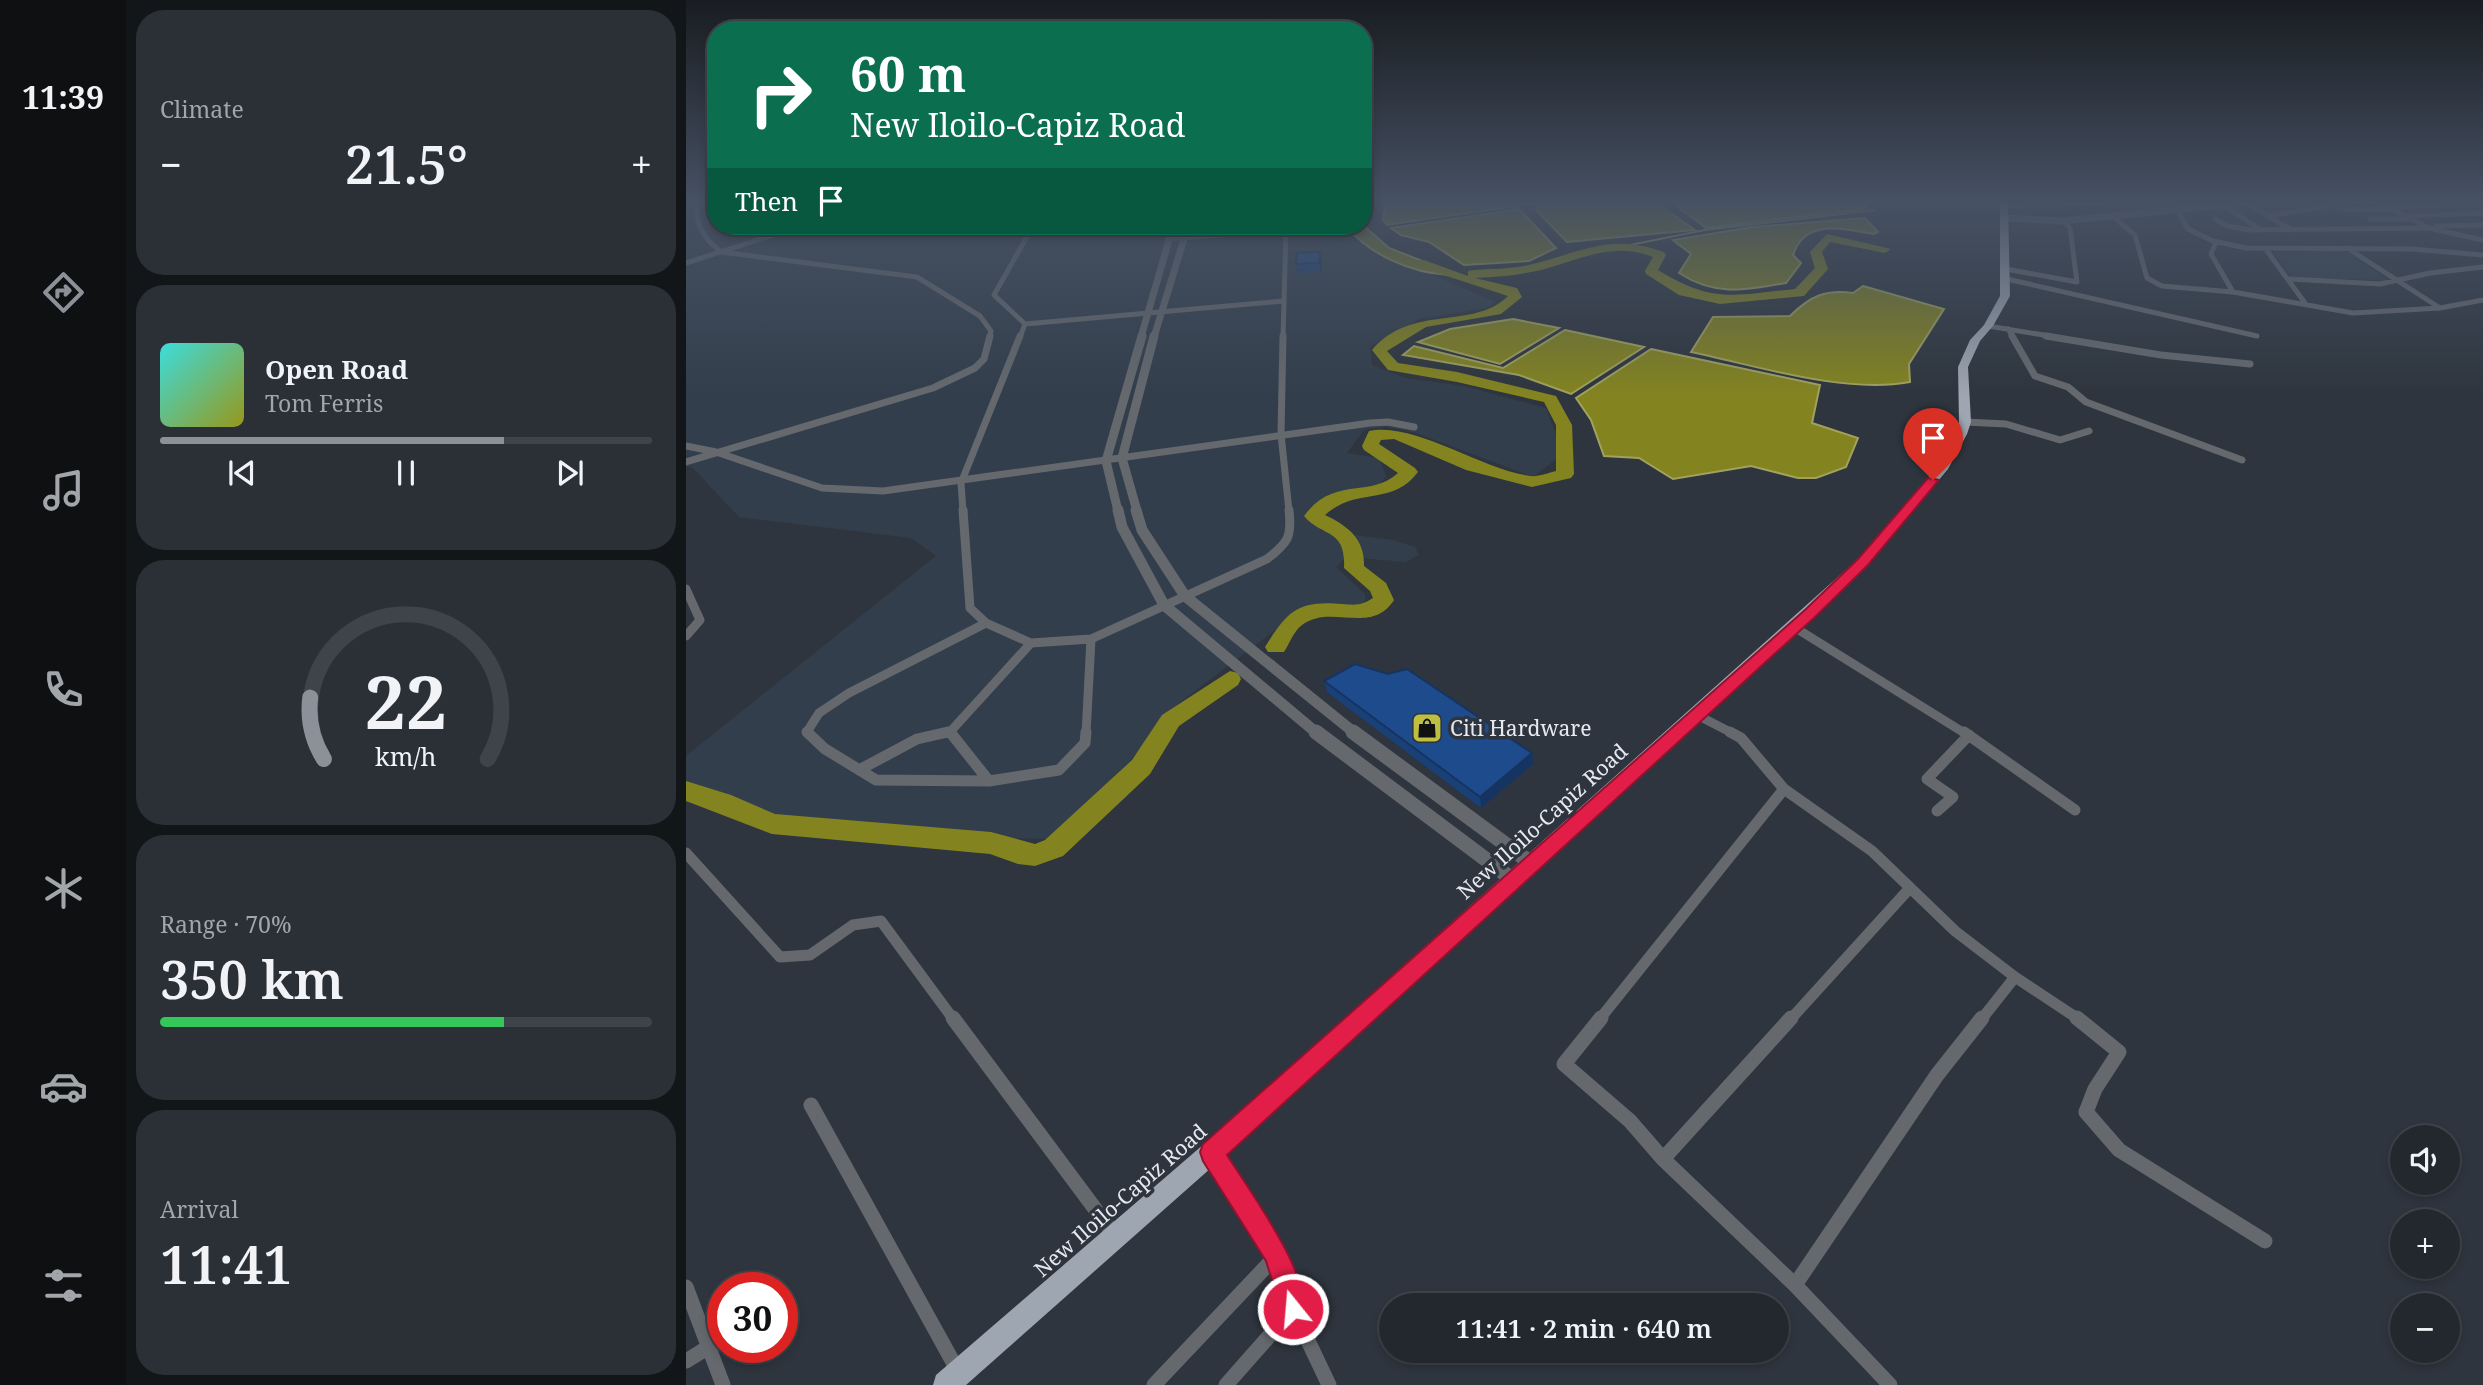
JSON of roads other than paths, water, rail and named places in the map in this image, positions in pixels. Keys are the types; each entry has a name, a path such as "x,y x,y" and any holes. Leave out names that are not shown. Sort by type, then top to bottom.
{"highway":[{"name":"New Iloilo-Capiz Road","path":"952,1379 1212,1152 1863,562 1944,466 1965,422 1963,366 1975,340 1988,326 2005,296 2007,266"}],"street":[{"path":"686,462 933,388 965,374 984,359 991,331 980,316 917,277 828,266"},
{"path":"1011,266 994,295 1025,324 1283,301"},
{"path":"1164,266 1122,458 1142,530 1185,596 1331,716 1531,863"},
{"path":"1174,266 1154,313 1105,461 1122,527 1164,605 1310,728 1512,879"},
{"path":"1025,324 961,483 970,608 986,623 1031,643 1091,639 1267,559 1286,544 1291,526 1281,433 1283,301 1287,266"},
{"path":"2007,274 2077,282 2075,266"},
{"path":"2142,266 2147,278 2162,286 2233,292 2353,313 2440,308 2483,300"},
{"path":"2218,266 2233,292"},
{"path":"2279,266 2305,303"},
{"path":"2372,266 2440,308"},
{"path":"2290,279 2380,284 2430,272 2483,267"},
{"path":"2007,274 2257,336"},
{"path":"1988,326 2161,355 2250,364"},
{"path":"2008,330 2035,376 2068,387 2085,402 2242,460"},
{"path":"686,446 716,452 822,488 854,492 961,483 1281,433 1388,422 1414,427"},
{"path":"1965,422 2006,424 2060,440 2089,431"},
{"path":"686,589 700,620 686,636"},
{"path":"986,623 849,693 819,713 807,732 824,749 876,780 989,781 1059,770 1085,743 1091,639"},
{"path":"1794,627 1847,657 1969,735 2075,810"},
{"path":"859,770 917,739 950,732 1031,643"},
{"path":"1697,715 1741,738 1784,789 1872,851 1909,890 1955,931 2015,977 2097,1031 2119,1052 2095,1089 2086,1112 2119,1150 2265,1241"},
{"path":"950,732 989,781"},
{"path":"1937,811 1953,797 1927,779 1969,735"},
{"path":"1784,789 1564,1064 1630,1121 1663,1159 1795,1285 1890,1385"},
{"path":"686,853 780,957 810,955 853,925 881,921 1116,1237"},
{"path":"1663,1159 1909,890"},
{"path":"1795,1285 1937,1075 2015,977"},
{"path":"811,1105 952,1379"},
{"path":"1212,1152 1277,1255 1293,1309 1329,1385"},
{"path":"1154,1385 1277,1255"},
{"path":"686,1287 707,1348 686,1361"},
{"path":"1226,1385 1293,1309"},
{"path":"713,1363 723,1385"}],"waterway":[{"path":"1276,647 1286,628 1303,615 1322,610 1365,613 1384,600 1379,588 1354,568 1353,548 1344,535 1313,516 1334,497 1394,486 1409,472 1370,446 1375,435 1396,434 1472,466 1532,482 1565,474 1564,425 1550,399 1457,377 1393,367 1379,350 1416,326 1485,315 1507,305 1515,297 1512,291 1449,275 1426,266"},
{"path":"1473,274 1542,266"},
{"path":"1654,266 1651,271 1684,292 1720,300 1799,293 1822,269 1821,266"},
{"path":"686,791 722,802 772,824 991,843 1018,853 1035,855 1054,848 1141,767 1161,740 1170,721 1230,679"}],"place":[{"name":"Citi Hardware","path":"1427,728"}]}
